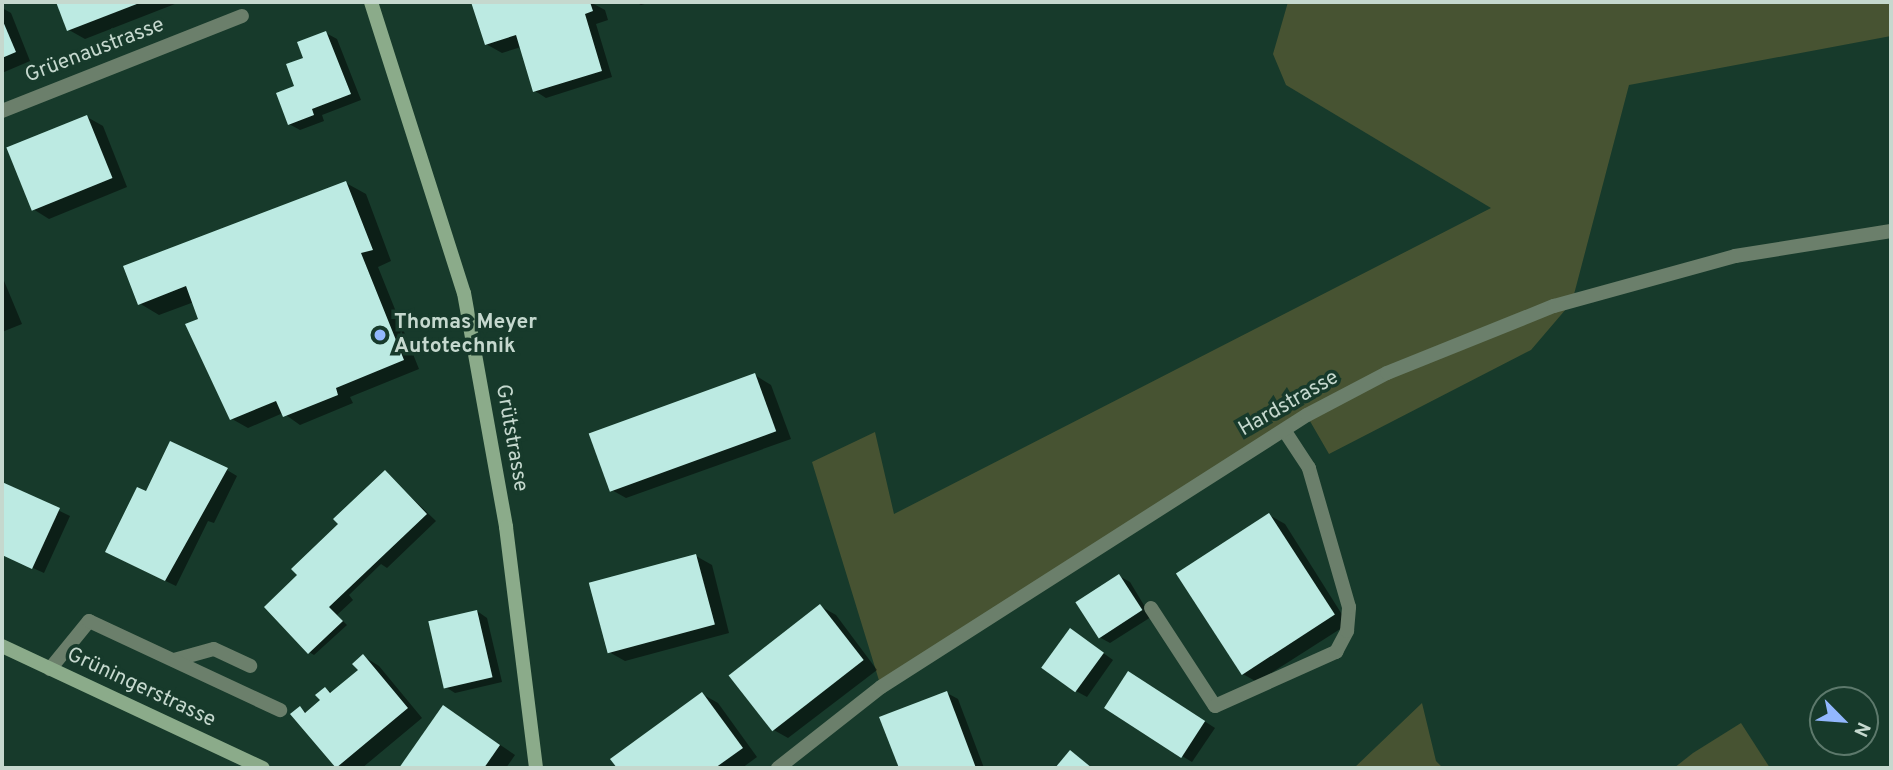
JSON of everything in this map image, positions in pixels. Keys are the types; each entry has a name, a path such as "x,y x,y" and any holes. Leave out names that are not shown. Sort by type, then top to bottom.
{"main road":[{"name":"Grütstrasse","path":"371,2 464,293 506,527 536,768"},
{"name":"Grüningerstrasse","path":"2,646 263,768"}],"street":[{"name":"Grüenaustrasse","path":"2,111 242,16"},
{"name":"Hardstrasse","path":"778,768 881,687 1284,429 1387,373 1554,306 1735,256 1891,231"},
{"path":"1151,608 1215,706 1336,652 1347,631 1349,607 1309,468 1284,429"},
{"path":"50,669 89,621 280,710"},
{"path":"174,660 214,649 250,666"}],"green space":[{"path":"1288,2 1891,2 1891,36 1629,85 1572,302 1531,350 1329,454 1307,416 881,687 812,462 875,432 894,514 1491,208 1286,85 1273,54"},
{"path":"1422,703 1436,761 1443,768 1354,768"},
{"path":"1741,723 1770,768 1674,768 1693,753"}],"building":[{"path":"56,2 142,2 67,31"},
{"path":"471,2 590,2 593,11 585,14 602,71 533,92 516,35 485,45"},
{"path":"2,19 16,52 2,58"},
{"path":"326,31 351,94 312,109 314,115 288,125 276,93 294,86 286,64 303,58 297,42"},
{"path":"87,115 112,178 32,211 6,148"},
{"path":"346,181 373,250 361,253 404,360 336,388 338,395 283,417 276,401 230,420 185,324 198,319 186,286 138,305 123,266"},
{"path":"755,373 776,431 610,492 589,434"},
{"path":"170,441 228,468 165,581 105,552 137,487 146,491"},
{"path":"385,470 427,514 329,607 343,621 308,654 264,607 297,575 291,569 338,524 333,519"},
{"path":"2,482 60,508 32,569 2,555"},
{"path":"1269,513 1335,614 1242,675 1176,573"},
{"path":"696,554 715,625 608,653 589,583"},
{"path":"1119,574 1142,610 1099,638 1075,602"},
{"path":"820,604 864,660 772,731 729,675"},
{"path":"477,610 493,677 444,688 428,621"},
{"path":"1070,628 1104,653 1075,692 1041,668"},
{"path":"363,654 408,708 336,768 290,714 300,706 305,713 320,700 315,695 325,687 330,693 358,670 352,664"},
{"path":"1128,671 1205,721 1181,758 1104,708"},
{"path":"947,691 976,768 899,768 879,717"},
{"path":"702,692 743,748 715,768 617,768 610,759"},
{"path":"443,705 500,745 484,768 399,768"},
{"path":"1070,750 1092,768 1055,768"}],"place":[{"name":"Thomas Meyer Autotechnik","path":"380,335"}]}
